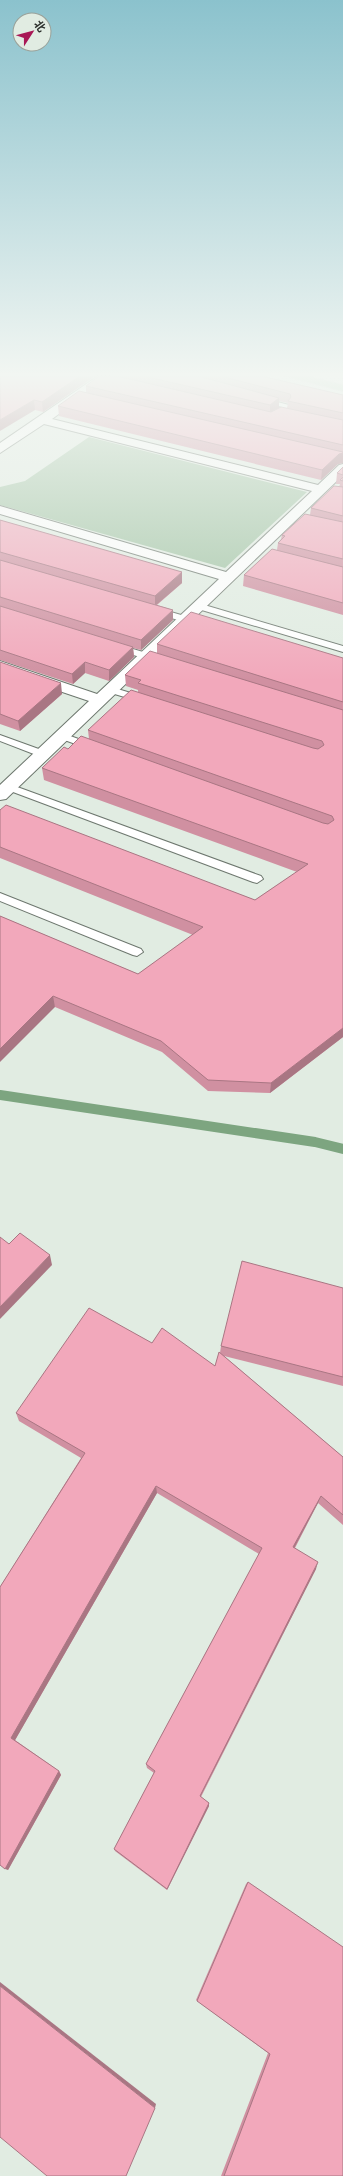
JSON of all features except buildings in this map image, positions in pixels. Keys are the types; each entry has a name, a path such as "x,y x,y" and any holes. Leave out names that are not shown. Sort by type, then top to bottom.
{"street":[{"path":"274,478 324,490"},
{"path":"4,791 228,577 260,552 296,518 335,478"},
{"path":"0,510 228,577"},
{"path":"0,666 105,695"}],"lane":[{"path":"198,606 343,649"},
{"path":"148,608 185,619"},
{"path":"109,645 168,663"},
{"path":"105,695 148,702"},
{"path":"62,736 98,749"},
{"path":"0,738 43,754"},
{"path":"4,791 257,879"},
{"path":"0,897 137,952"}],"green space":[{"path":"30,478 250,478 307,492 225,568 0,505 0,487 25,481"}],"waterway":[{"path":"0,1095 315,1142 343,1149"}]}
